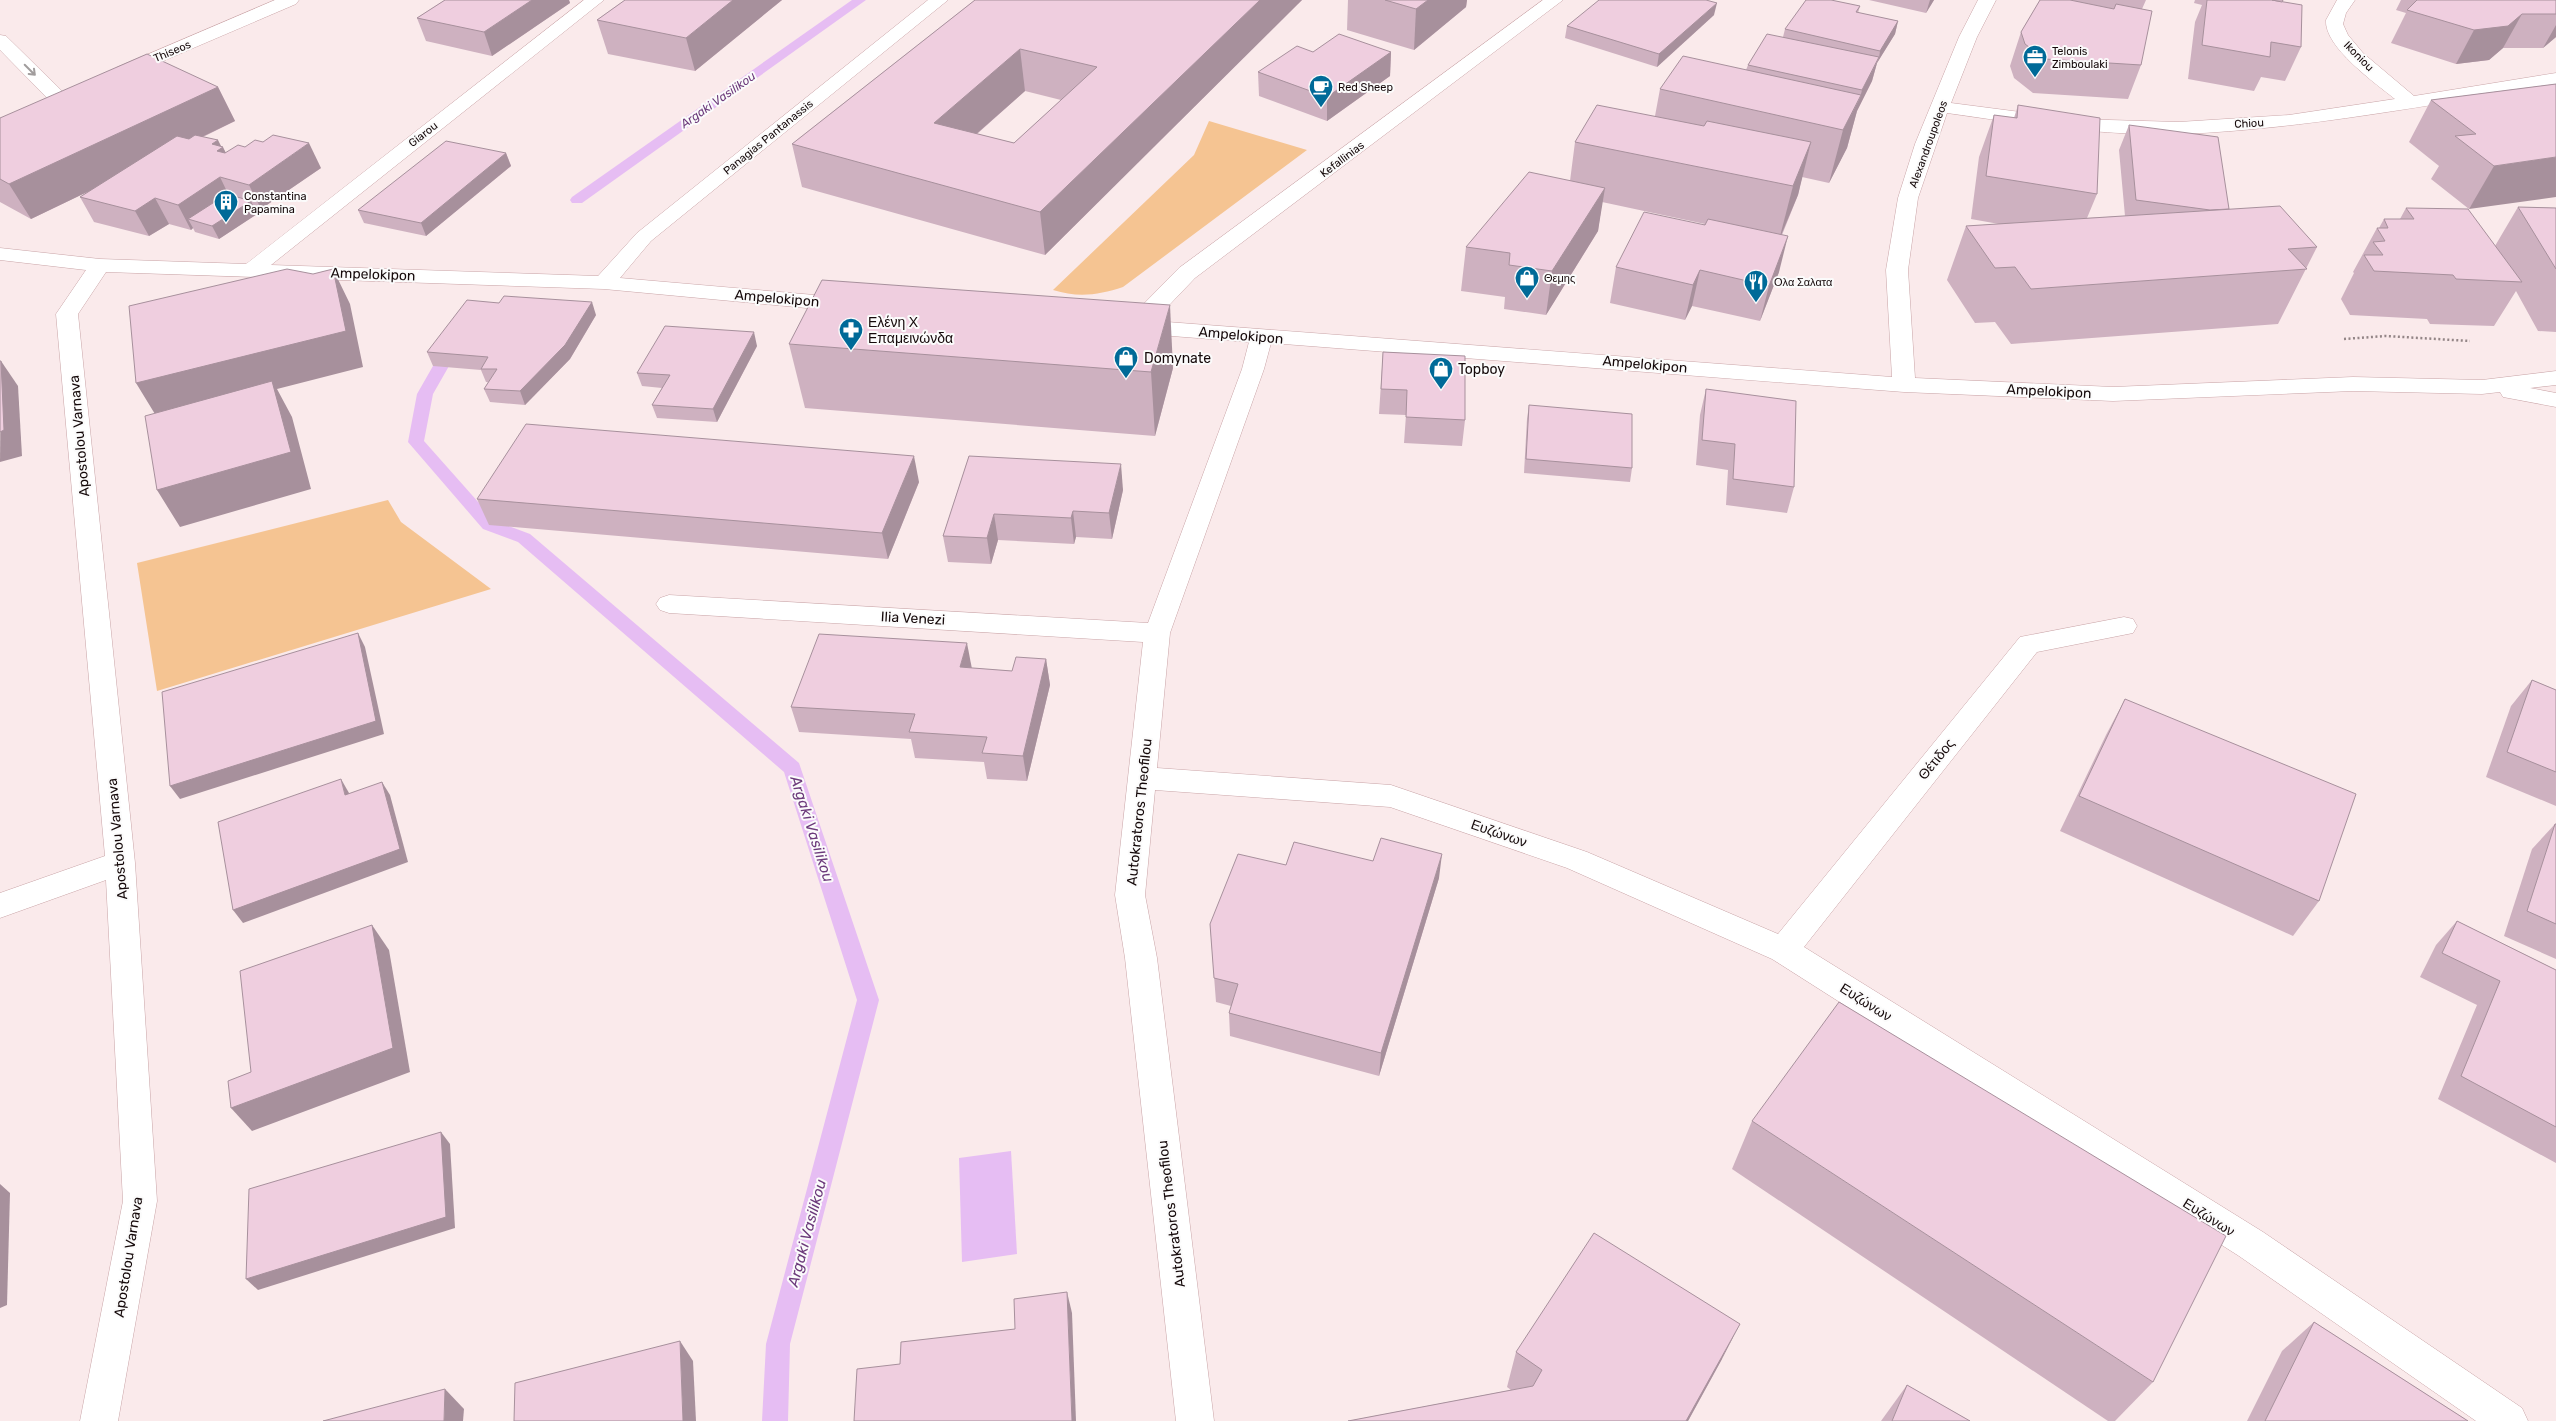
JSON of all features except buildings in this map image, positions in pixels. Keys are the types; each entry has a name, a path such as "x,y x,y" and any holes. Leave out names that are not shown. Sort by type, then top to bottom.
{"street":[{"name":"Thiseos","path":"104,80 290,0"},
{"name":"Giarou","path":"251,270 595,0"},
{"name":"Panagias Pantanassis","path":"604,283 644,237 939,0"},
{"name":"Kefallinias","path":"1127,325 1187,274 1554,0"},
{"name":"Alexandroupoleos","path":"1904,385 1897,270 1908,198 1925,144 1968,37 1987,0"},
{"name":"Ikoniou","path":"2346,0 2334,18 2335,28 2343,41 2364,63 2410,102"},
{"path":"0,40 51,103 77,92"},
{"name":"Chiou","path":"1941,107 2074,125 2179,128 2289,121 2556,79"},
{"name":"Ampelokipon","path":"0,254 100,265 604,283 870,306"},
{"name":"Apostolou Varnava","path":"99,1421 140,1202 120,864 67,314 100,265"},
{"name":"Ampelokipon","path":"1127,325 1261,337 1545,356 1904,385 2113,394 2353,384 2482,387 2556,378"},
{"name":"Autokratoros Theofilou","path":"1195,1421 1142,968 1130,894 1157,632 1253,369 1261,337"},
{"name":"Ampelokipon","path":"2482,387 2556,400"},
{"name":"Ilia Venezi","path":"669,604 1157,632"},
{"name":"Θέτιδος","path":"1783,950 2029,644 2124,626"},
{"name":"Ευζώνων","path":"1143,778 1391,796 1577,860 1783,950 2252,1244 2509,1421"},
{"path":"0,906 120,864"}],"path":[{"path":"2337,339 2386,336 2476,342"}],"shaded area":[{"path":"1209,121 1307,150 1123,287 1105,292 1080,295 1053,290 1194,155"},
{"path":"388,500 401,522 491,589 157,691 137,563"},
{"path":"1011,1151 1017,1254 962,1262 959,1158"}],"waterway":[{"name":"Argaki Vasilikou","path":"577,200 860,0"},
{"name":"Argaki Vasilikou","path":"453,345 425,394 416,442 489,525 524,538 792,768 868,1000 778,1344 775,1421"}],"place":[{"name":"Telonis Zimboulaki","path":"2035,78"},
{"name":"Red Sheep","path":"1321,108"},
{"name":"Constantina Papamina","path":"226,223"},
{"name":"Θεμης","path":"1527,299"},
{"name":"Ολα Σαλατα","path":"1756,303"},
{"name":"Ελένη Χ Επαμεινώνδα","path":"851,351"},
{"name":"Domynate","path":"1126,379"},
{"name":"Topboy","path":"1441,390"}]}
